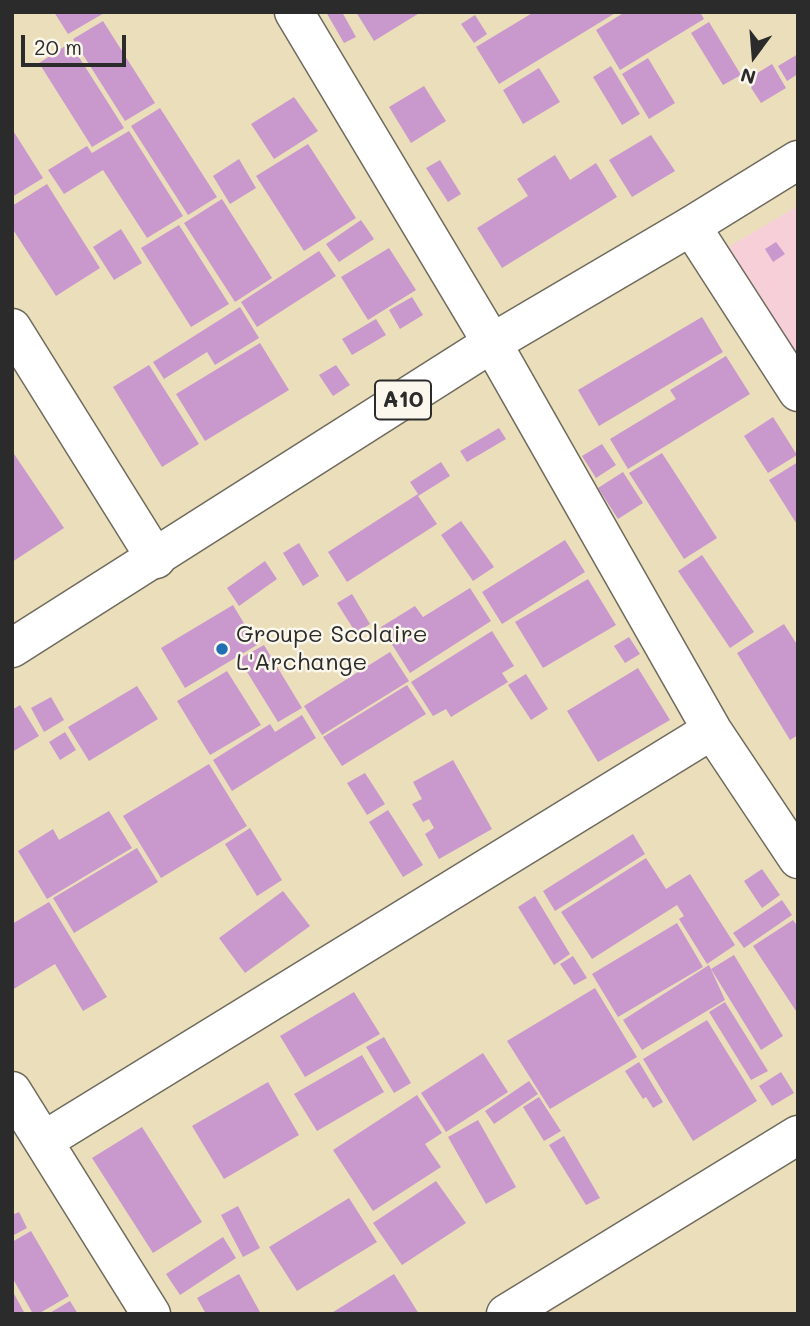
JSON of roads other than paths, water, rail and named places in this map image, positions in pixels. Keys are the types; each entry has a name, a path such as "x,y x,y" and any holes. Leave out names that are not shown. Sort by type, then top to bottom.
{"street":[{"path":"294,12 492,343 712,730 798,859"},
{"name":"A10","path":"12,648 492,343 798,160"},
{"path":"691,226 798,392"},
{"path":"12,328 156,558"},
{"path":"45,1140 712,730"},
{"path":"12,1091 151,1314"},
{"path":"506,1314 797,1139"}],"place":[{"name":"Groupe Scolaire L'Archange","path":"222,649"}]}
